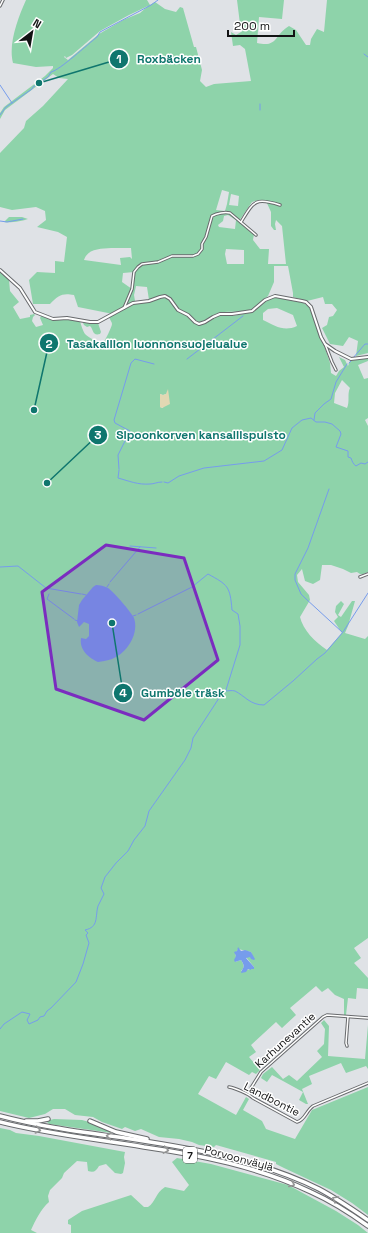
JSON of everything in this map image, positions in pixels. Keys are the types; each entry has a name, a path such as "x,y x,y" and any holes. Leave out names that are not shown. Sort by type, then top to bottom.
{"highway":[{"name":"Porvoonväylä","path":"0,1116 59,1129 161,1144 239,1161 280,1173 318,1189 368,1220"},
{"path":"19,1121 38,1121 48,1118"},
{"path":"90,1121 116,1132 161,1144"},
{"name":"Porvoonväylä","path":"0,1122 54,1133 182,1153 255,1171 301,1187 334,1204 368,1226"}],"street":[{"path":"0,6 3,0"},
{"path":"241,222 253,204 260,201 280,205"},
{"path":"124,308 132,289 134,272 140,265 158,262 172,256 193,256 198,254 202,249 202,244 214,214 226,212 230,213 256,234"},
{"path":"0,270 20,288 35,312 49,318 67,318 98,322 133,303 149,301 165,296 170,299 178,310 188,315 199,324 220,314 248,312 255,309 268,298 281,296 302,301 309,304 313,311 321,337 336,370"},
{"path":"325,344 351,359 368,357"},
{"path":"360,577 368,574"},
{"name":"Karhunevantie","path":"249,1094 260,1072 323,1017 327,1015 368,1018"},
{"path":"347,1046 348,1017"},
{"name":"Landbontie","path":"229,1087 242,1093 249,1094 253,1098 297,1122 302,1120 308,1110 313,1106 368,1084"}],"highlighted area":[{"path":"106,545 184,558 218,660 144,720 56,689 42,592"}],"green space":[{"path":"26,0 147,0 150,5 155,2 165,9 176,12 180,7 183,8 202,70 200,81 206,87 214,84 251,81 245,49 240,45 233,46 231,32 236,35 241,32 237,0 284,0 282,19 259,17 257,43 269,44 289,26 296,30 306,45 310,45 311,39 317,29 324,32 327,0 368,0 368,353 356,356 358,341 349,337 343,346 330,344 322,328 327,325 329,317 333,316 337,310 332,304 325,304 323,297 307,301 293,297 288,266 274,266 274,282 268,296 254,308 244,311 218,313 202,322 196,321 189,314 179,309 169,297 163,295 149,300 147,287 136,286 134,295 135,301 125,305 128,297 124,306 113,314 78,307 74,295 70,294 61,295 50,304 33,304 29,280 37,272 55,273 55,261 64,262 67,237 58,232 37,227 46,220 45,211 36,207 12,210 0,207 0,153 24,128 26,121 43,106 68,79 59,78 53,74 5,110 0,119 0,113 4,107 45,76 53,68 53,66 36,67 13,63 13,39 17,23","holes":["148,6 140,13 123,20 99,34 68,60 64,57 65,56 66,58 72,55 100,31 129,15","222,190 229,192 225,211 216,210","231,194 239,196 238,206 229,205","259,200 266,201 271,212 271,226 274,230 276,230 276,220 282,226 286,264 268,264 269,249 260,249 253,240 254,234 239,221 252,202","228,215 236,220 235,229 219,227 218,225 223,221 224,216","131,248 132,259 130,257 120,258 121,265 84,260 88,253 103,249","226,249 244,250 244,264 227,264 225,254","134,272 132,289 122,282 123,273"]},
{"path":"9,217 22,217 28,219 16,222 4,222"},
{"path":"0,272 9,280 10,291 19,302 13,307 20,319 30,317 30,315 34,314 35,315 32,321 36,327 43,325 40,318 41,316 80,321 85,334 103,344 112,326 112,322 109,317 133,304 149,302 161,298 169,300 178,311 199,325 206,323 220,315 233,316 253,312 266,301 275,297 302,302 312,311 330,363 331,373 336,376 344,367 339,357 345,360 348,366 350,361 368,358 368,361 358,365 364,379 368,378 368,418 365,420 368,426 368,572 363,574 357,572 351,573 331,565 322,565 320,580 313,584 305,581 302,569 297,575 298,582 309,595 310,600 300,617 304,627 318,643 327,650 342,633 334,621 338,617 335,612 336,606 341,601 344,604 338,615 341,617 352,601 355,601 345,633 365,639 368,636 368,938 354,948 361,958 354,963 368,978 368,989 357,988 356,999 348,998 346,1015 344,1015 344,999 335,995 328,988 322,992 316,986 290,1008 296,1015 282,1028 276,1022 251,1045 256,1052 249,1057 260,1070 256,1074 252,1072 249,1075 226,1062 216,1079 209,1076 198,1094 236,1115 246,1097 249,1099 243,1110 262,1121 266,1129 295,1139 312,1110 368,1087 368,1215 331,1190 276,1164 276,1162 216,1145 214,1147 199,1145 179,1139 159,1137 141,1129 135,1131 125,1127 122,1129 93,1117 75,1115 65,1109 53,1109 45,1114 29,1118 0,1111","holes":["277,308 293,315 297,326 292,328 284,328 263,320 263,313 268,309","342,380 350,388 347,408 334,403 335,393","167,390 163,408 160,407 160,394 166,394","238,949 251,952 252,955 250,957 246,957 254,967 241,971 244,967 241,960 235,962 235,954"]},
{"path":"84,322 98,323 101,332 100,334 94,333 90,326 87,327 84,325"},
{"path":"324,1020 329,1026 328,1056 365,1059 368,1025 368,1069 366,1066 346,1073 341,1063 309,1076 312,1084 302,1089 308,1104 306,1104 299,1100 303,1092 272,1075 267,1082 261,1078 263,1074 272,1067 283,1079 289,1075 297,1081 322,1057 317,1051 324,1044 325,1029 321,1023"},
{"path":"54,1119 82,1120 93,1123 112,1133 49,1124 46,1121"},
{"path":"0,1128 16,1133 125,1152 123,1173 115,1173 106,1164 99,1166 95,1171 90,1172 88,1171 87,1162 77,1161 64,1173 62,1178 50,1190 48,1196 49,1202 36,1219 31,1230 37,1233 0,1233"},
{"path":"177,1158 211,1164 288,1185 336,1211 368,1233 71,1233 71,1225 68,1224 68,1220 82,1211 131,1195 144,1207 148,1207 153,1203 159,1192 165,1187 184,1191 189,1185 172,1162"}],"sand":[{"path":"168,389 170,404 162,408 160,407 160,394 166,394"}],"water":[{"path":"96,585 106,587 114,593 133,615 135,623 134,635 125,650 114,658 98,662 85,653 81,642 81,638 86,639 89,636 89,624 84,622 79,627 77,622 79,605"},
{"path":"238,947 241,951 245,950 251,952 255,959 251,959 250,957 246,958 254,969 248,969 246,972 241,973 244,967 243,963 241,960 235,962 234,960 236,956 234,952 237,951"}],"waterway":[{"path":"0,115 6,107 48,77 51,72 67,62 97,37 100,32 158,0"},
{"path":"364,54 368,57"},
{"path":"0,85 12,103"},
{"path":"260,104 260,110"},
{"path":"0,221 7,222 23,219"},
{"path":"187,359 243,316"},
{"path":"353,358 365,344 368,344"},
{"path":"119,469 118,455 130,431 115,423 114,420 131,363 135,359 154,364"},
{"path":"349,363 352,360"},
{"path":"314,420 315,413 331,399 336,382 347,364"},
{"path":"164,482 168,483 179,476 204,468 264,461 282,450 292,428 302,420 311,418 316,422 332,424 340,431 341,434 336,447 348,451 348,457 351,458 356,466 361,463 365,464 368,462"},
{"path":"119,470 118,478 146,484 162,482"},
{"path":"329,489 308,548 295,574 295,580 301,594 342,632"},
{"path":"130,546 156,548"},
{"path":"110,582 140,547"},
{"path":"0,567 18,566 46,588 81,594"},
{"path":"138,614 192,587 208,574 224,584 229,591 232,610 238,614 240,626 240,645 226,690"},
{"path":"0,1029 4,1024 22,1012 30,1014 27,1020 29,1024 38,1020 40,1017 44,1016 47,1011 76,982 89,943 86,935 88,933 85,930 93,927 96,921 98,906 104,894 101,888 105,877 128,851 134,840 145,826 149,811 185,760 191,748 193,738 221,695 225,691 234,691 255,704 264,705 325,653 343,632 368,593"},
{"path":"49,594 47,599 74,619"},
{"path":"82,594 86,595"}],"place":[{"name":"Roxbäcken","path":"39,83"},
{"name":"Tasakallion luonnonsuojelualue","path":"34,410"},
{"name":"Sipoonkorven kansallispuisto","path":"47,483"},
{"name":"Gumböle träsk","path":"112,623"}]}
